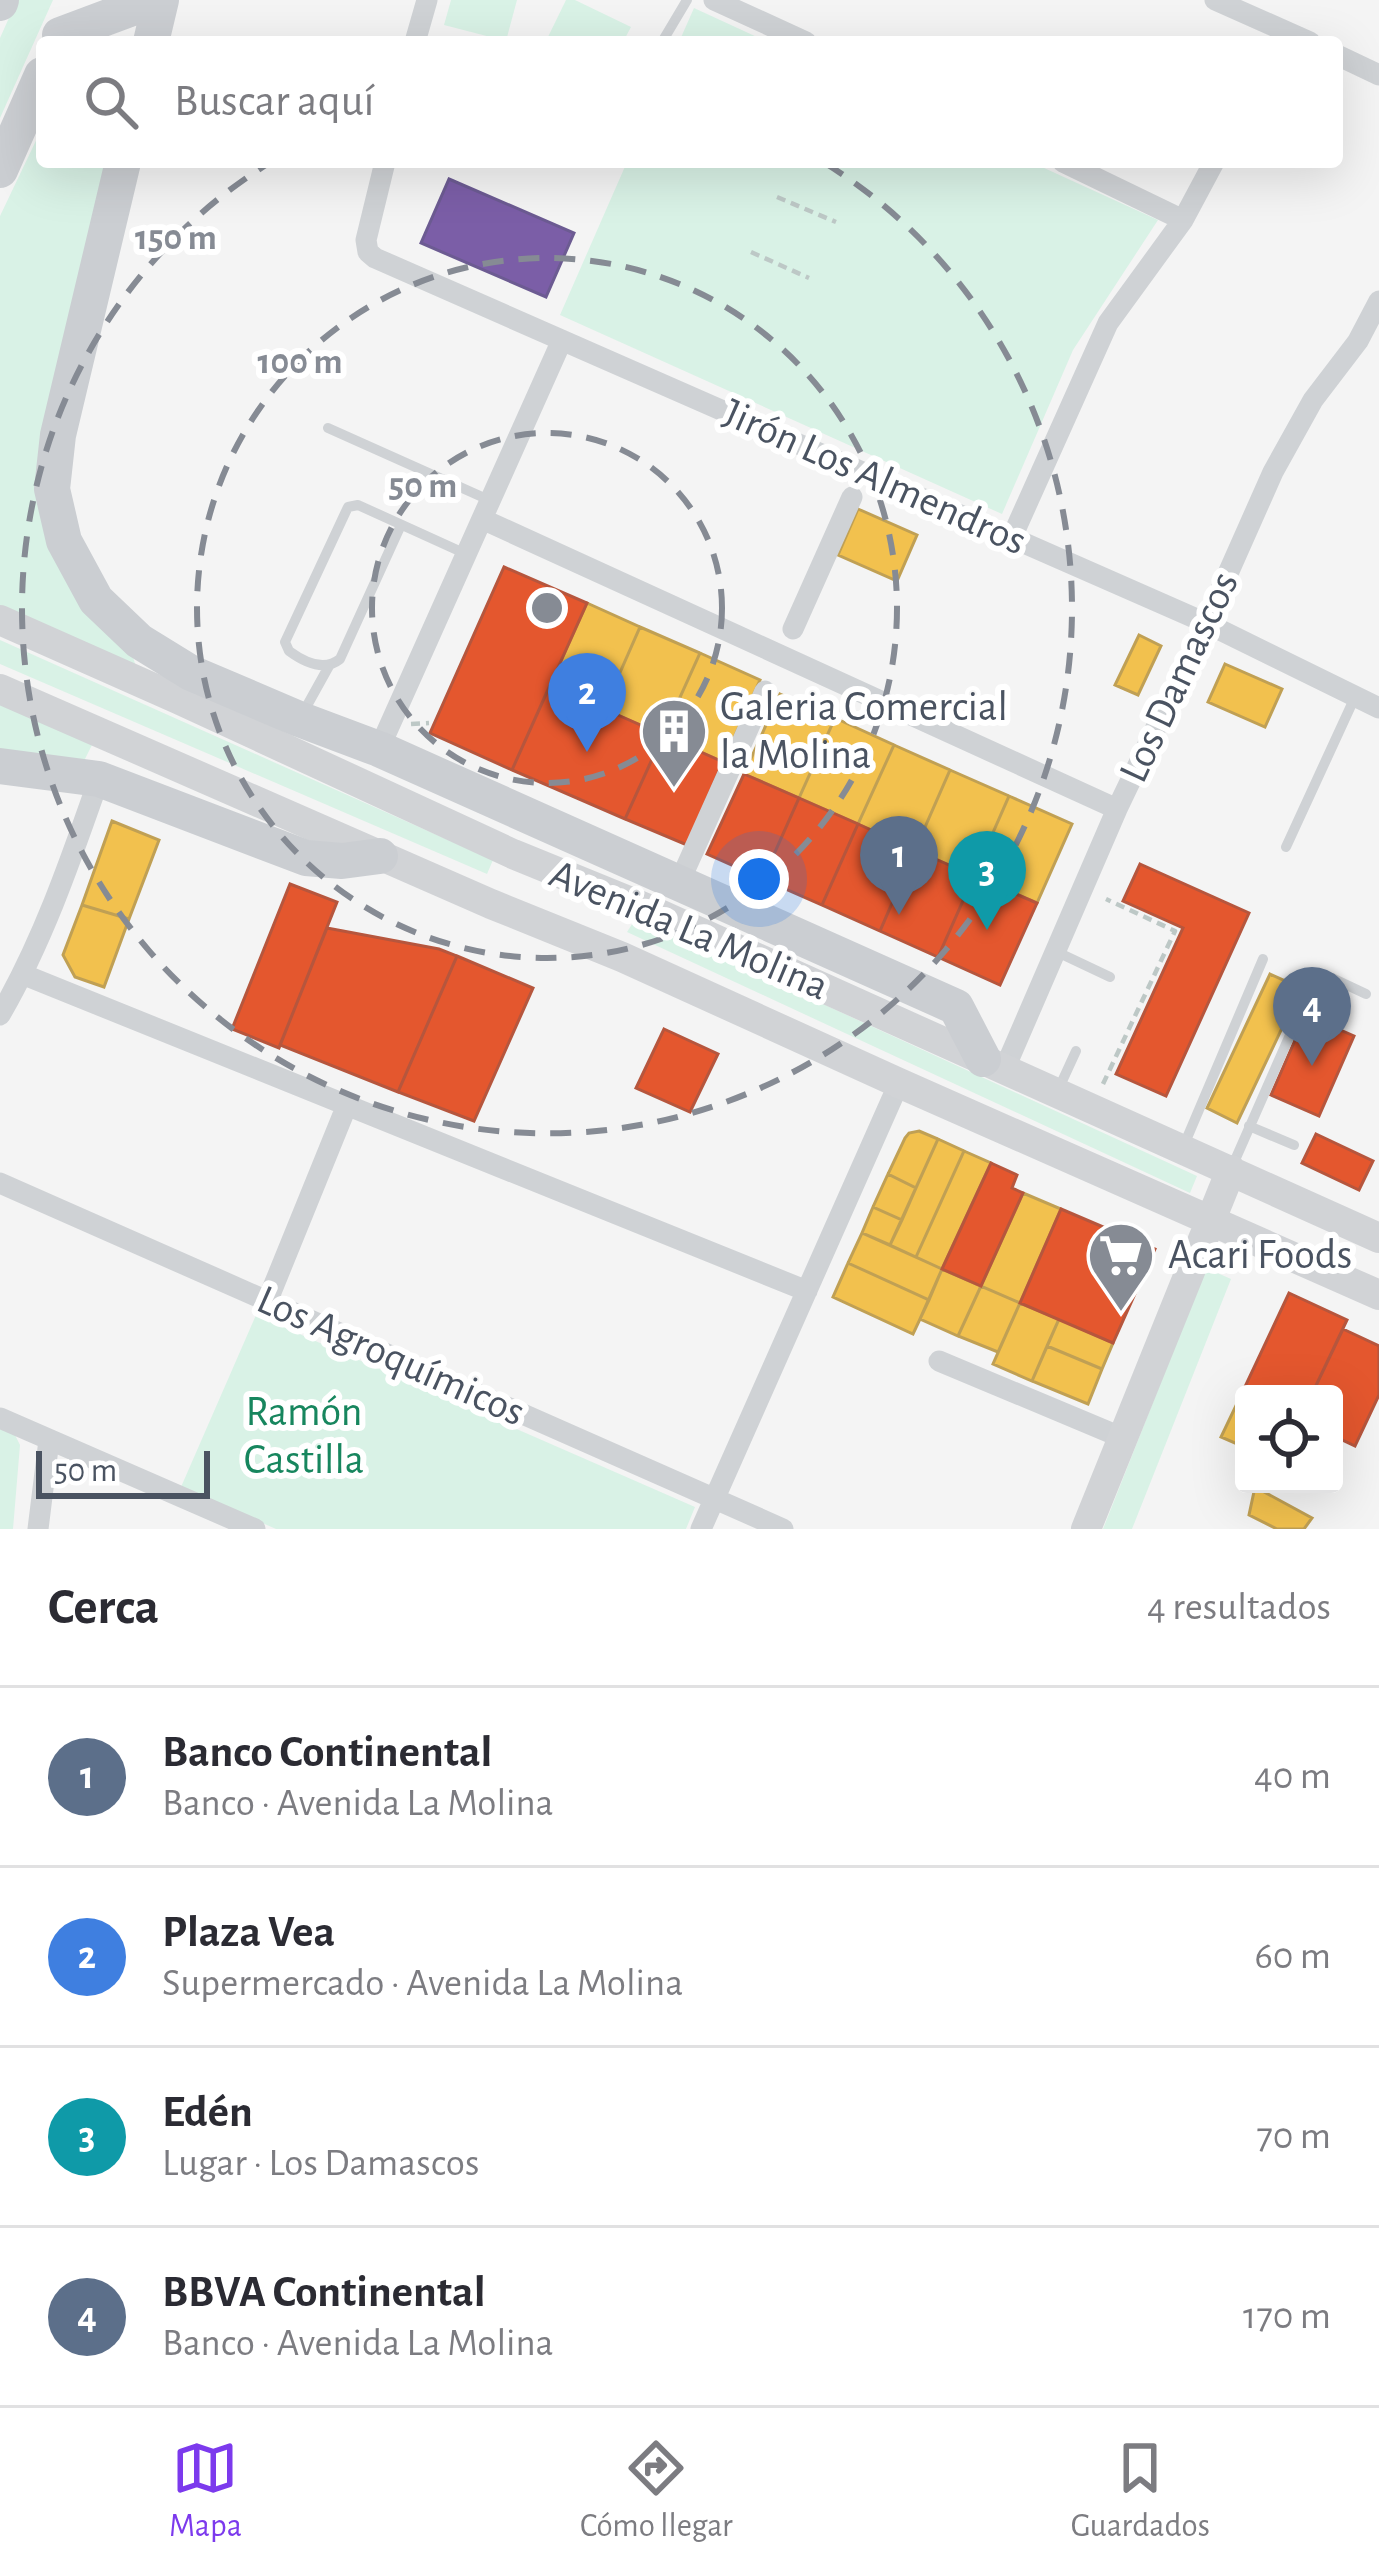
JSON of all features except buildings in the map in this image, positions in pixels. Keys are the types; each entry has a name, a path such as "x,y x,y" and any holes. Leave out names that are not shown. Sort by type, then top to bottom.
{"main road":[{"path":"59,36 76,0"},
{"path":"63,36 158,0"},
{"path":"152,36 158,0"},
{"path":"0,170 36,89"},
{"path":"122,168 58,435 52,489 64,542 96,600 139,641 291,734 379,748 956,1007 994,1063"},
{"name":"Avenida La Molina","path":"0,620 291,734 543,867 648,909 1379,1238"},
{"name":"Avenida La Molina","path":"0,689 622,957 1379,1295"},
{"path":"0,766 99,778 306,858 380,856"},
{"path":"472,790 543,867"},
{"path":"622,957 650,956 660,946 663,932 648,909"},
{"path":"1086,1529 1231,1170"},
{"path":"1262,1243 1283,1194"}],"street":[{"path":"418,36 427,0"},
{"path":"714,0 793,36"},
{"path":"1215,0 1269,33"},
{"path":"1343,58 1379,75"},
{"name":"Jirón Los Almendros","path":"384,168 366,240 375,258 1206,623 1379,708"},
{"path":"1075,168 1183,220"},
{"path":"1012,537 1108,323 1183,220 1211,168"},
{"name":"Los Damascos","path":"994,1063 1055,951 1273,472 1313,400 1358,340 1379,301"},
{"path":"379,748 562,340"},
{"path":"1358,340 1379,350"},
{"path":"793,629 852,497"},
{"path":"486,509 1117,809"},
{"path":"679,883 765,691"},
{"path":"0,1015 63,877 99,778"},
{"path":"22,974 807,1291"},
{"path":"701,1529 899,1083"},
{"path":"267,1302 347,1105"},
{"name":"Los Agroquímicos","path":"0,1183 783,1529"},
{"path":"939,1361 1123,1438"},
{"path":"0,1418 255,1529"},
{"path":"38,1529 49,1440"}],"lane":[{"path":"666,36 687,0"},
{"path":"328,428 486,509"},
{"path":"329,666 295,656 285,642 348,507 358,505 466,554"},
{"path":"291,734 329,666 340,659 401,525"},
{"path":"1286,847 1355,697"},
{"path":"1055,951 1110,977"},
{"path":"1182,1148 1263,959"},
{"path":"1231,1170 1308,994 1318,983 1332,978 1366,994"},
{"path":"1058,1091 1076,1051"},
{"path":"1249,1126 1294,1144"}],"path":[{"path":"777,197 836,222"},
{"path":"751,252 809,278"},
{"path":"1103,1084 1175,932 1106,899"}],"green space":[{"path":"17,0 53,0 0,118 0,38"},
{"path":"451,0 517,0 507,36 444,25"},
{"path":"566,0 631,27 626,36 548,36"},
{"path":"694,8 755,36 682,36"},
{"path":"36,141 36,168 105,168 41,493 137,670 0,606 0,216"},
{"path":"624,168 1044,168 1158,220 1073,350 1002,514 560,315"},
{"path":"0,640 493,860 487,874 0,664"},
{"path":"0,704 92,745 84,761 0,754"},
{"path":"636,918 1197,1176 1190,1193 627,932"},
{"path":"1206,1268 1231,1279 1132,1529 1103,1529"},
{"name":"Ramón Castilla","path":"256,1315 695,1507 686,1529 276,1529 181,1487"},
{"path":"0,1425 20,1445 13,1529 0,1529"}],"place":[{"name":"Plaza Vea","path":"587,752"},
{"name":"Galeria Comercial la Molina","path":"674,790"},
{"name":"Banco Continental","path":"899,915"},
{"name":"Edén","path":"987,930"},
{"name":"BBVA Continental","path":"1312,1066"},
{"name":"Acari Foods","path":"1121,1314"}]}
